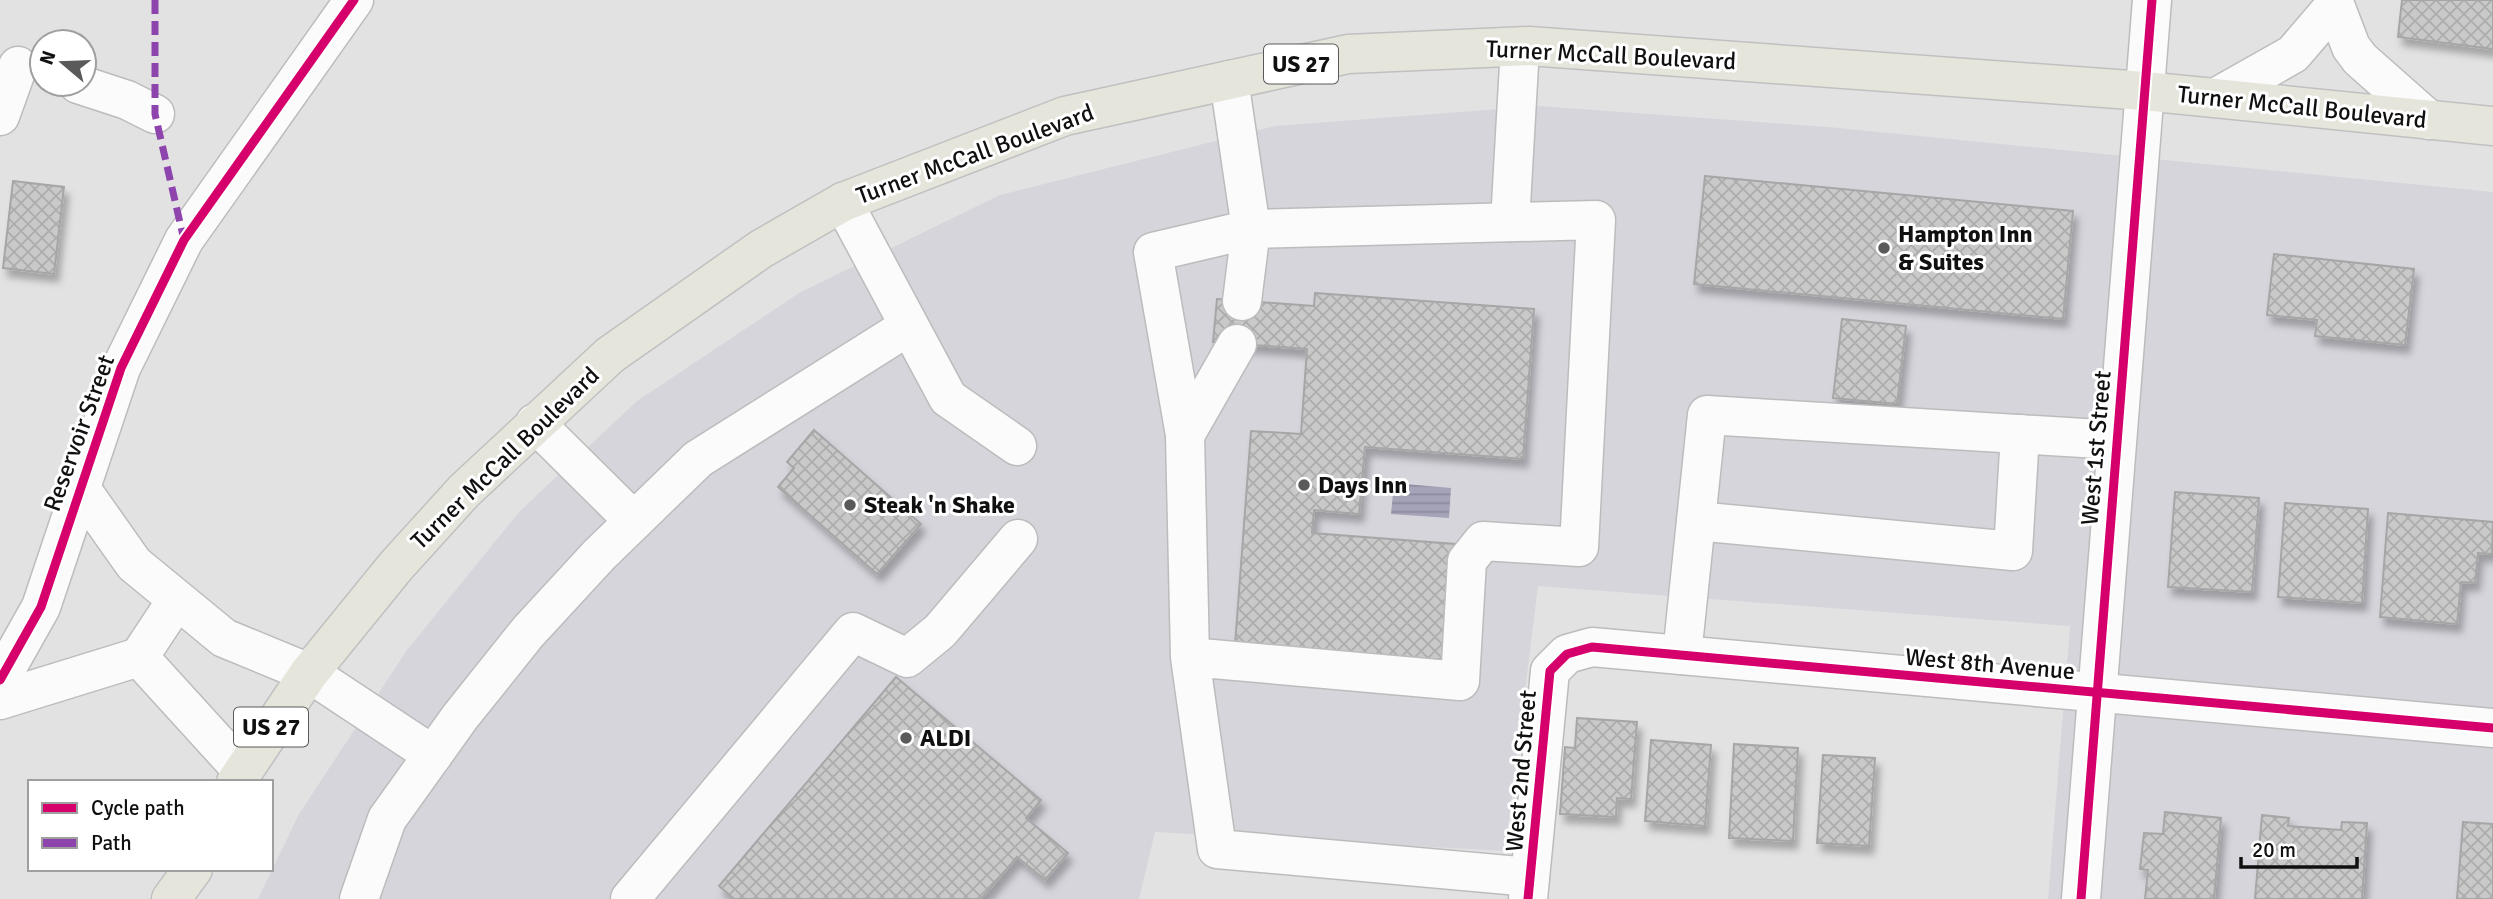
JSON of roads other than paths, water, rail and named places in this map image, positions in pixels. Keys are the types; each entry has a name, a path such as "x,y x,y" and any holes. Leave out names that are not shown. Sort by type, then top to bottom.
{"main road":[{"name":"Turner McCall Boulevard","path":"239,776 309,673 396,566 464,491 610,355 761,249 843,202 1065,116 1348,54 1520,47 2144,91 2493,126"},
{"path":"171,899 191,871"},
{"path":"191,899 199,871"}],"street":[{"name":"Reservoir Street","path":"0,680 41,607 79,486 121,368 184,240 354,0"},
{"name":"West 1st Street","path":"2081,899 2152,0"},
{"path":"2215,98 2293,54 2335,5 2360,60 2429,120"},
{"path":"1510,222 1520,47"},
{"path":"0,116 20,67"},
{"path":"1229,80 1251,229 1242,301"},
{"path":"98,91 127,100 155,114"},
{"path":"843,202 948,398 1017,446"},
{"path":"1190,657 1460,681 1467,561 1483,541 1579,547 1596,220 1251,229 1153,252 1185,435 1190,657 1217,849 1529,888"},
{"path":"359,899 387,819 433,755 528,632 634,521 698,459 909,326"},
{"path":"1185,435 1237,344"},
{"path":"1682,655 1707,415 2116,440"},
{"path":"535,423 634,521"},
{"path":"1696,521 2013,551 2020,434"},
{"path":"79,486 134,564 224,638 309,673 433,755"},
{"path":"630,899 853,632 907,658 940,631 1018,539"},
{"path":"0,700 139,657 176,601"},
{"name":"West 8th Avenue","path":"1567,654 1592,647 2493,728"},
{"name":"West 2nd Street","path":"1529,888 1550,671 1567,654"},
{"path":"139,657 239,776"}],"water":[{"path":"1394,483 1451,488 1449,518 1391,514"}],"place":[{"name":"Hampton Inn & Suites","path":"1884,248"},
{"name":"Days Inn","path":"1304,485"},
{"name":"Steak 'n Shake","path":"850,505"},
{"name":"ALDI","path":"906,738"}]}
